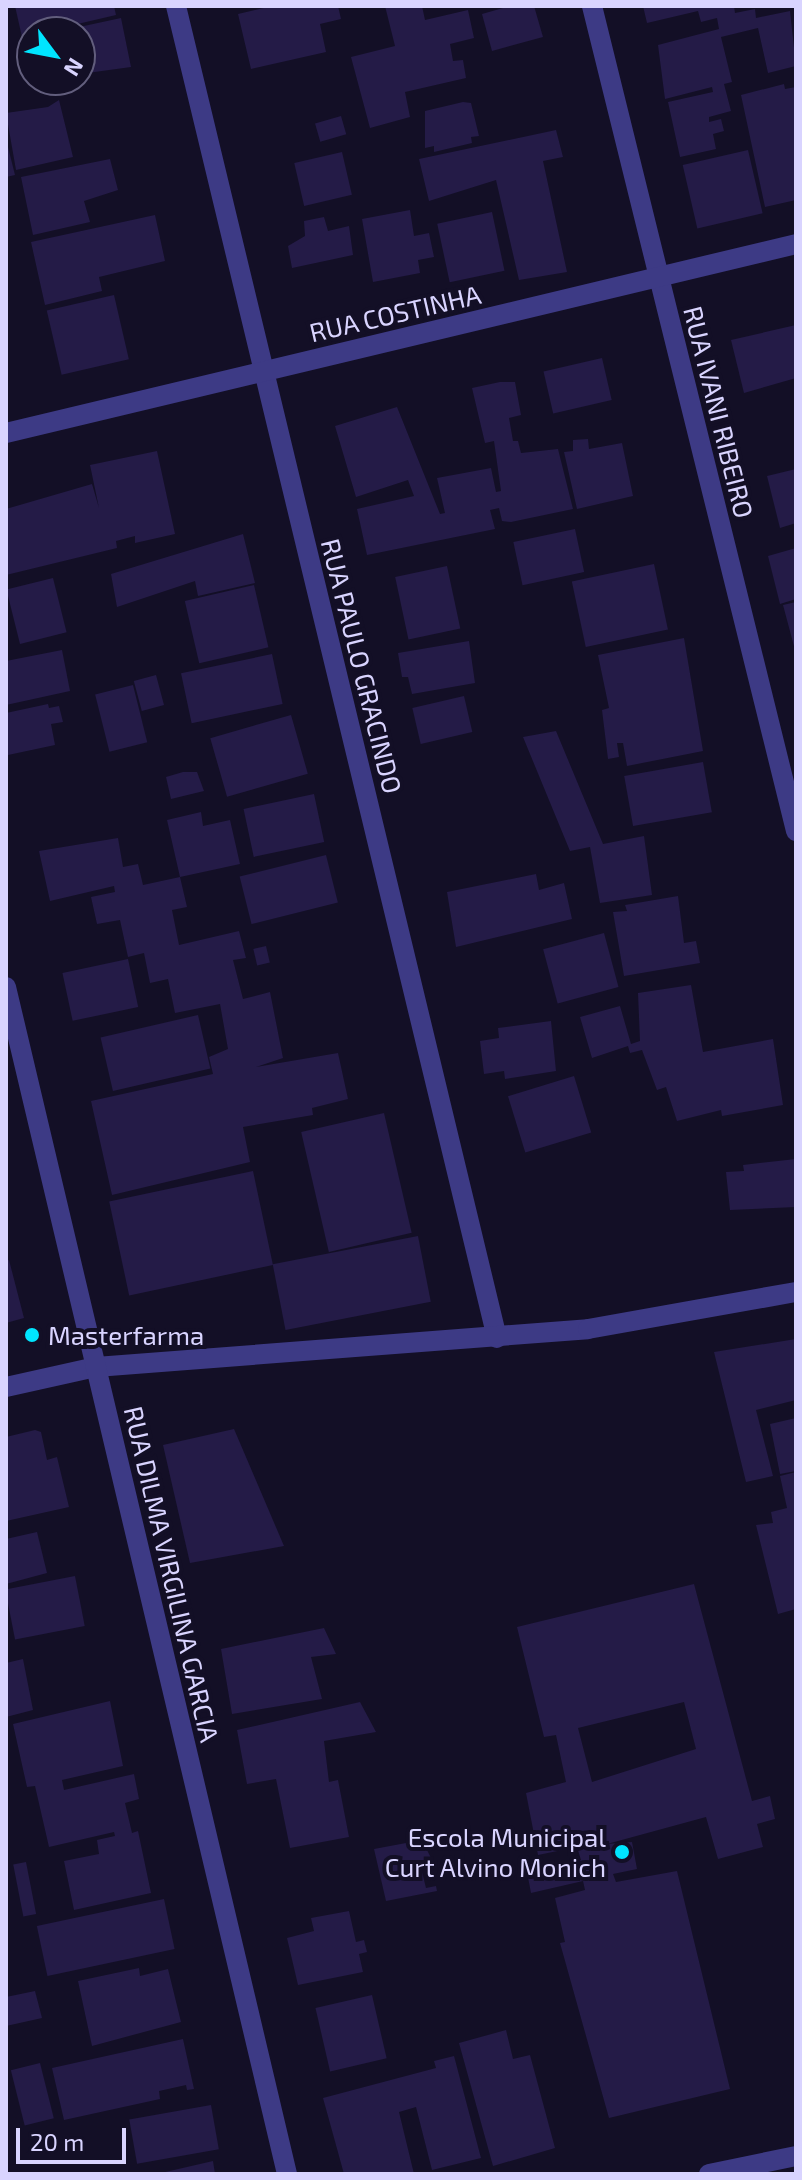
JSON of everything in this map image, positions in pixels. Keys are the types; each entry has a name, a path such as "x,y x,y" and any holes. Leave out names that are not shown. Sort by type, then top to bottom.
{"street":[{"name":"RUA PAULO GRACINDO","path":"176,6 497,1338"},
{"name":"RUA IVANI RIBEIRO","path":"592,6 796,831"},
{"name":"RUA COSTINHA","path":"6,433 796,244"},
{"name":"RUA DILMA VIRGILINA GARCIA","path":"6,987 287,2174"},
{"path":"6,1387 96,1367 588,1329 796,1292"},
{"path":"709,2174 796,2156"}],"building":[{"path":"15,6 114,6 116,15 96,20 96,16 17,16"},
{"path":"272,6 338,6 341,19 320,24 326,52 251,69 238,14"},
{"path":"385,6 422,6 425,20 468,10 474,38 450,44 453,61 463,60 466,78 405,92 410,117 370,128 351,57 395,46"},
{"path":"510,6 534,6 543,37 492,51 482,14"},
{"path":"643,6 734,6 735,13 755,9 756,18 790,11 796,66 768,73 758,28 721,37 732,82 724,84 731,111 709,117 709,122 721,119 724,131 713,134 716,149 680,157 668,102 713,92 712,87 665,99 658,45 719,29 717,18 701,22 698,11 647,23"},
{"path":"121,18 131,67 96,72 96,23"},
{"path":"784,84 785,89 796,87 796,200 765,207 741,95"},
{"path":"59,100 73,157 16,170 6,113 48,107"},
{"path":"471,103 479,136 471,137 472,143 434,152 434,146 425,148 425,111"},
{"path":"341,116 346,134 320,142 315,123"},
{"path":"556,130 563,157 543,161 567,272 519,280 496,180 429,201 419,159"},
{"path":"6,144 15,175 6,177"},
{"path":"748,150 763,213 697,228 683,165"},
{"path":"342,152 352,195 304,206 294,163"},
{"path":"110,159 118,190 84,201 90,222 33,235 21,177"},
{"path":"410,210 414,236 429,233 434,257 418,260 420,273 373,282 362,219"},
{"path":"492,212 504,271 450,282 437,224"},
{"path":"155,215 165,261 99,277 102,291 45,305 31,242"},
{"path":"324,217 328,231 349,226 353,255 292,268 288,246 305,236 304,221"},
{"path":"114,295 129,359 62,375 47,311"},
{"path":"796,325 796,378 744,393 731,340"},
{"path":"602,358 612,400 553,413 544,371"},
{"path":"515,382 521,415 509,418 513,441 518,441 521,453 558,449 573,509 511,522 502,521 499,508 490,510 495,529 367,555 357,509 414,496 408,480 356,497 335,426 397,407 440,514 445,513 437,478 491,468 496,492 501,491 494,441 485,443 472,388"},
{"path":"588,439 589,449 622,443 633,496 577,509 564,452 573,451 573,440"},
{"path":"157,451 175,534 135,543 135,536 116,541 117,548 6,575 6,509 92,484 99,508 90,465"},
{"path":"796,469 796,523 780,528 767,476"},
{"path":"575,529 584,572 523,585 513,542"},
{"path":"243,534 255,583 198,596 195,581 117,607 111,574"},
{"path":"796,548 796,599 780,604 768,556"},
{"path":"654,564 668,630 586,647 572,581"},
{"path":"447,566 460,629 408,640 395,577"},
{"path":"53,578 67,632 20,644 6,590"},
{"path":"254,585 268,647 199,663 185,601"},
{"path":"796,602 796,650 795,650 783,605"},
{"path":"684,638 703,751 627,766 623,743 617,743 619,757 608,759 602,710 609,708 598,655"},
{"path":"469,641 475,683 412,694 408,677 402,677 398,653"},
{"path":"62,650 70,691 6,705 6,661"},
{"path":"272,654 283,704 192,723 181,673"},
{"path":"156,675 164,705 142,711 134,681"},
{"path":"133,685 147,742 109,752 95,694"},
{"path":"464,696 472,732 421,744 412,708"},
{"path":"48,704 49,708 59,706 63,722 51,724 55,745 8,755 6,713"},
{"path":"291,715 308,774 227,797 210,738"},
{"path":"556,731 603,844 644,836 652,895 600,903 590,847 570,851 523,737"},
{"path":"703,762 712,812 633,826 624,776"},
{"path":"197,772 204,791 171,799 166,777"},
{"path":"314,794 324,842 254,857 244,809"},
{"path":"201,812 203,826 230,820 240,864 180,877 167,820"},
{"path":"118,838 123,867 138,864 143,885 180,877 187,907 172,910 179,945 239,931 246,958 233,960 243,999 270,992 283,1058 256,1067 338,1053 348,1099 312,1108 313,1115 243,1127 250,1162 112,1195 91,1101 213,1074 209,1057 228,1049 220,1004 175,1013 168,979 150,983 144,953 128,957 120,920 97,924 91,897 115,892 114,886 50,901 39,851"},
{"path":"326,855 338,903 251,924 240,877"},
{"path":"536,874 539,890 564,883 572,919 456,947 447,892"},
{"path":"678,896 684,943 696,941 700,963 624,976 613,912 627,911 625,905"},
{"path":"604,933 618,987 558,1003 543,949"},
{"path":"266,946 270,963 257,965 253,949"},
{"path":"128,959 138,1007 73,1021 62,973"},
{"path":"691,985 703,1052 773,1039 783,1105 722,1116 721,1110 677,1121 666,1087 657,1090 642,1050 630,1053 628,1046 592,1058 580,1017 620,1006 631,1044 640,1041 638,993"},
{"path":"198,1015 210,1069 113,1091 101,1037"},
{"path":"551,1021 556,1071 505,1079 504,1071 484,1074 480,1041 499,1038 498,1028"},
{"path":"574,1076 591,1132 525,1153 508,1096"},
{"path":"384,1113 412,1233 329,1252 301,1132"},
{"path":"796,1159 796,1207 730,1210 726,1172 744,1171 743,1165"},
{"path":"253,1171 273,1265 129,1295 109,1202"},
{"path":"418,1236 431,1302 286,1330 273,1264"},
{"path":"9,1260 24,1318 6,1323 6,1261"},
{"path":"796,1339 796,1400 756,1410 773,1476 746,1482 714,1352"},
{"path":"796,1418 796,1471 780,1474 770,1424"},
{"path":"234,1429 284,1546 190,1563 163,1445"},
{"path":"35,1430 41,1432 47,1460 57,1457 69,1507 6,1521 6,1437"},
{"path":"796,1472 796,1609 778,1614 756,1525 773,1523 771,1512 787,1508 780,1476"},
{"path":"37,1532 47,1573 6,1584 6,1539"},
{"path":"75,1576 85,1626 15,1640 6,1589"},
{"path":"694,1584 752,1801 770,1796 775,1819 757,1824 763,1847 718,1859 706,1817 607,1844 632,1842 637,1869 613,1874 616,1882 677,1871 730,2089 609,2118 560,1943 565,1942 555,1898 585,1890 583,1881 531,1893 527,1872 581,1860 577,1847 538,1855 526,1793 566,1782 556,1735 544,1737 517,1627","holes":["684,1702 696,1749 592,1782 578,1728"]},
{"path":"324,1628 336,1654 311,1657 322,1699 232,1714 221,1649"},
{"path":"23,1659 33,1710 6,1717 6,1663"},
{"path":"110,1701 123,1766 62,1780 64,1790 134,1774 139,1799 125,1803 132,1833 138,1831 151,1893 74,1910 64,1861 99,1854 97,1840 115,1836 114,1832 49,1847 35,1786 27,1787 13,1724"},
{"path":"360,1702 376,1732 324,1741 329,1782 338,1780 349,1837 290,1848 276,1779 247,1784 237,1730"},
{"path":"422,1840 433,1862 420,1864 426,1888 436,1886 437,1891 386,1901 374,1849"},
{"path":"26,1862 36,1914 23,1917 13,1864"},
{"path":"164,1899 175,1949 47,1976 37,1926"},
{"path":"349,1911 356,1942 364,1940 367,1952 359,1954 363,1972 298,1985 287,1938 314,1931 311,1918"},
{"path":"139,1968 140,1976 168,1969 181,2022 92,2046 78,1981"},
{"path":"35,1991 42,2018 6,2026 6,1997"},
{"path":"372,1995 387,2058 330,2071 315,2008"},
{"path":"506,2030 513,2059 530,2055 555,2148 493,2166 459,2043"},
{"path":"183,2039 194,2089 187,2090 186,2085 159,2091 160,2099 64,2120 52,2068"},
{"path":"454,2056 481,2158 432,2170 416,2107 399,2112 414,2174 344,2174 323,2098 436,2068 434,2061"},
{"path":"40,2063 54,2118 25,2126 11,2070"},
{"path":"211,2105 219,2149 137,2164 129,2119"},
{"path":"213,2161 215,2174 161,2174 161,2173"}],"place":[{"name":"Masterfarma","path":"32,1335"},
{"name":"Escola Municipal Curt Alvino Monich","path":"622,1852"}]}
